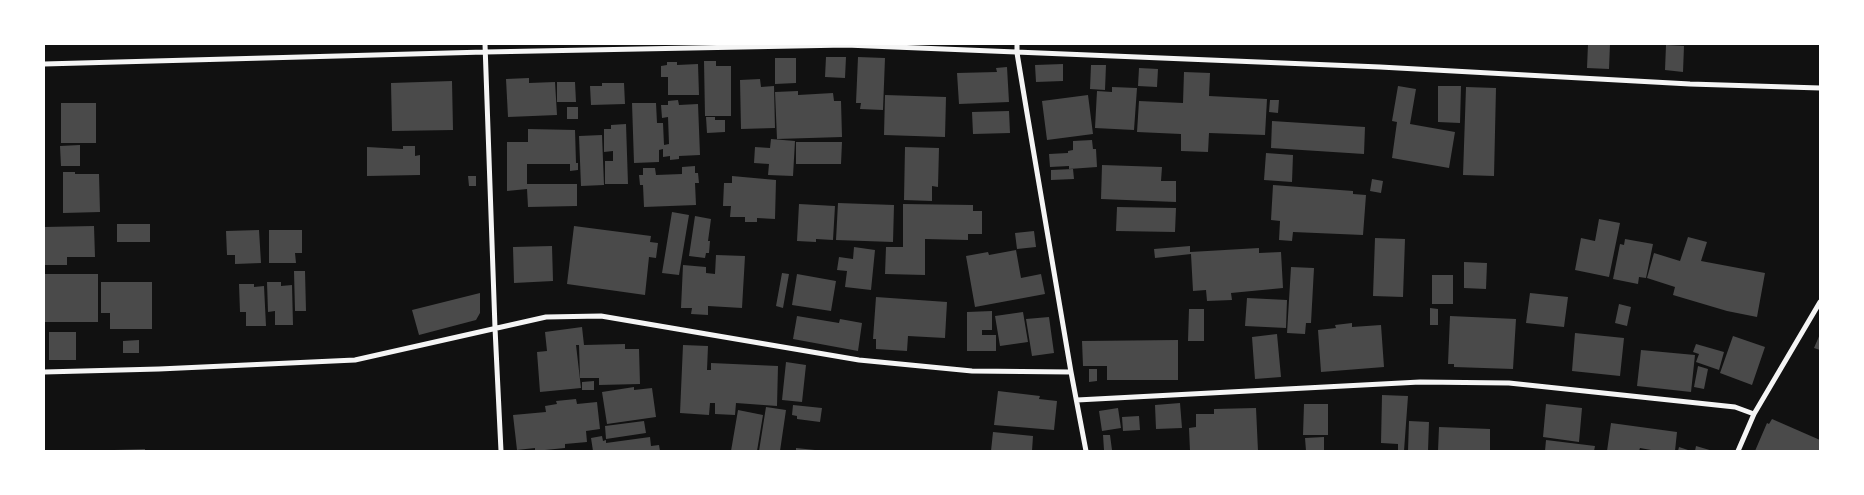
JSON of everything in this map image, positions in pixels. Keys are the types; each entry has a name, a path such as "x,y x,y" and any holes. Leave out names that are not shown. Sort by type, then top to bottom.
{"street":[{"path":"485,44 501,451"},
{"path":"1017,44 1071,372 1086,451"},
{"path":"44,64 485,52 846,45 1380,67 1690,84 1820,88"},
{"path":"1738,451 1754,414 1820,302"},
{"path":"44,372 356,360 546,318 601,316 859,360 972,371 1071,372"},
{"path":"1077,400 1420,382 1509,383 1735,408 1754,414"}],"building":[{"path":"1588,44 1610,44 1609,69 1587,68"},
{"path":"1666,45 1684,46 1683,72 1665,70"},
{"path":"826,57 846,57 845,78 825,77"},
{"path":"858,57 885,58 883,110 860,109 861,103 856,103"},
{"path":"775,58 796,58 796,83 775,84"},
{"path":"704,61 716,61 716,66 731,66 731,116 705,116"},
{"path":"667,62 677,62 677,65 698,64 699,95 668,95 668,77 661,77 661,66 667,65"},
{"path":"1063,64 1063,81 1036,82 1035,65"},
{"path":"1091,65 1106,65 1105,90 1090,89"},
{"path":"1007,67 1009,102 959,104 957,73 997,72 996,68"},
{"path":"1139,68 1158,69 1157,87 1138,86"},
{"path":"1184,72 1210,73 1209,96 1267,99 1265,135 1209,133 1208,152 1181,151 1181,134 1137,132 1139,101 1183,103"},
{"path":"529,78 529,83 555,82 557,115 508,117 506,79"},
{"path":"760,79 761,87 774,86 775,128 741,129 740,80"},
{"path":"452,81 453,130 392,131 391,83"},
{"path":"557,82 575,82 576,102 557,102"},
{"path":"602,83 624,83 625,104 591,105 590,86 602,86"},
{"path":"1398,86 1416,89 1410,124 1455,132 1449,168 1392,158 1397,122 1392,121"},
{"path":"1438,86 1461,86 1460,123 1438,122"},
{"path":"1112,87 1137,88 1134,130 1095,128 1097,91 1112,92"},
{"path":"1466,87 1496,88 1494,176 1463,175"},
{"path":"798,91 798,95 833,93 834,101 841,101 842,137 777,139 775,92"},
{"path":"885,95 946,97 945,137 884,135"},
{"path":"1088,95 1093,134 1047,140 1042,101"},
{"path":"678,100 679,105 698,104 700,155 679,156 679,159 670,160 670,156 663,157 663,149 659,150 659,162 634,163 632,103 656,103 657,123 663,123 664,145 669,144 668,117 662,118 661,105 668,105 668,101"},
{"path":"1270,100 1279,100 1278,113 1269,112"},
{"path":"61,103 96,103 96,143 61,143"},
{"path":"567,107 578,107 578,119 567,119"},
{"path":"1009,111 1010,133 973,134 972,112"},
{"path":"706,117 715,117 715,120 725,120 725,132 707,133"},
{"path":"1272,121 1365,127 1364,154 1271,148"},
{"path":"626,124 628,184 605,184 605,161 613,161 613,151 604,152 604,129 611,129 611,125"},
{"path":"528,129 575,130 578,170 570,171 570,164 527,164 527,184 577,184 577,206 528,207 527,189 507,191 507,142 528,142"},
{"path":"602,135 604,185 581,186 579,136"},
{"path":"771,139 795,141 793,176 768,175 769,164 754,163 755,147 770,148"},
{"path":"1092,140 1093,149 1096,149 1097,167 1069,169 1069,166 1050,167 1049,154 1068,153 1068,151 1073,150 1073,141"},
{"path":"796,142 842,142 841,164 796,164"},
{"path":"80,145 80,166 61,166 60,146"},
{"path":"403,146 415,146 415,156 420,155 420,175 367,176 367,147 403,149"},
{"path":"905,147 939,148 938,187 932,186 932,201 904,200"},
{"path":"1266,153 1293,155 1292,182 1264,180"},
{"path":"1102,165 1162,167 1161,181 1176,181 1176,202 1101,199"},
{"path":"695,166 695,173 698,173 699,183 695,183 696,205 644,207 643,185 640,185 639,175 643,175 643,168 655,168 656,175 682,174 682,167"},
{"path":"1073,169 1074,179 1051,180 1051,170"},
{"path":"63,172 99,174 100,212 63,213"},
{"path":"468,176 476,176 476,186 469,186"},
{"path":"732,176 776,180 775,219 757,218 757,222 745,222 745,217 730,217 731,206 723,206 724,183 732,183"},
{"path":"1372,179 1383,181 1381,193 1370,191"},
{"path":"1273,185 1353,191 1353,194 1366,195 1363,235 1293,232 1292,241 1279,240 1280,221 1271,220"},
{"path":"838,203 894,205 893,242 836,240"},
{"path":"799,204 835,206 833,240 816,239 816,242 797,241"},
{"path":"903,204 973,205 973,211 982,211 982,234 968,234 968,240 925,239 925,275 885,274 886,247 903,247"},
{"path":"1117,207 1176,208 1175,232 1116,231"},
{"path":"672,212 689,215 679,275 662,273"},
{"path":"695,216 711,219 708,241 710,241 709,253 706,253 705,258 689,256"},
{"path":"1599,219 1620,223 1609,277 1575,270 1581,238 1595,241"},
{"path":"117,224 150,224 150,242 117,242"},
{"path":"94,226 95,257 67,257 67,265 44,265 44,227"},
{"path":"574,226 651,236 650,242 658,243 656,258 649,257 645,295 567,284"},
{"path":"259,230 261,263 235,264 235,255 227,255 226,231"},
{"path":"269,230 302,230 302,253 295,253 296,263 269,263"},
{"path":"1034,231 1036,247 1017,249 1015,233"},
{"path":"1688,237 1707,242 1701,261 1765,273 1757,317 1727,311 1673,295 1675,287 1647,278 1654,253 1680,261"},
{"path":"1375,238 1405,239 1403,297 1373,296"},
{"path":"1625,239 1653,244 1646,278 1639,277 1638,284 1613,279 1620,244 1624,245"},
{"path":"552,246 553,281 514,283 513,247"},
{"path":"1190,246 1190,252 1259,248 1259,253 1281,252 1283,288 1231,293 1232,300 1207,301 1206,290 1193,291 1191,254 1155,258 1154,249"},
{"path":"854,247 875,250 871,290 845,287 847,271 837,270 839,257 853,259"},
{"path":"1016,250 1021,278 1041,274 1045,294 975,307 966,256 988,252 989,255"},
{"path":"716,255 745,256 742,308 708,306 708,315 691,314 692,308 681,308 683,265 706,267 706,273 715,274"},
{"path":"1464,262 1487,263 1486,289 1464,288"},
{"path":"1291,267 1314,268 1311,323 1306,323 1305,334 1287,333"},
{"path":"294,271 305,271 306,311 295,311"},
{"path":"782,273 789,274 783,308 776,306"},
{"path":"45,274 98,274 98,322 45,322"},
{"path":"797,274 836,281 831,311 792,305"},
{"path":"1432,275 1453,275 1453,304 1432,304"},
{"path":"101,282 152,282 152,329 110,329 110,313 101,313"},
{"path":"267,282 281,282 281,286 292,285 293,325 275,325 275,311 268,312"},
{"path":"239,284 254,284 254,287 264,286 266,326 246,326 246,312 240,312"},
{"path":"480,293 480,313 476,320 419,335 412,310"},
{"path":"1530,293 1568,297 1564,327 1526,323"},
{"path":"876,297 947,302 945,338 908,336 907,351 876,349 876,339 873,339"},
{"path":"1247,298 1287,300 1286,328 1245,326"},
{"path":"1619,304 1631,307 1627,326 1615,323"},
{"path":"1430,308 1438,309 1438,325 1430,325"},
{"path":"1189,309 1204,309 1204,341 1188,341"},
{"path":"992,311 992,330 982,330 982,335 996,335 996,351 967,351 967,312"},
{"path":"1023,312 1028,342 1000,346 995,316"},
{"path":"797,316 839,323 840,319 862,323 858,351 793,339"},
{"path":"1450,316 1516,319 1513,369 1454,367 1454,364 1448,364"},
{"path":"1049,317 1054,353 1032,356 1026,319"},
{"path":"1352,323 1352,327 1381,325 1384,367 1321,372 1318,330 1336,328 1335,325"},
{"path":"582,327 584,345 625,344 625,349 639,349 640,384 599,385 599,378 580,378 579,345 576,345 581,388 540,392 537,352 547,351 545,332"},
{"path":"49,332 76,332 76,360 49,360"},
{"path":"1575,333 1624,338 1620,376 1572,371"},
{"path":"1277,334 1281,377 1255,379 1252,337"},
{"path":"1820,334 1820,350 1814,348"},
{"path":"1733,336 1765,347 1752,385 1720,373"},
{"path":"139,340 139,353 123,353 123,341"},
{"path":"1178,340 1178,380 1107,380 1107,366 1083,366 1082,341"},
{"path":"1696,344 1724,352 1719,370 1696,362 1699,354 1693,352"},
{"path":"683,345 708,346 707,370 711,370 711,363 778,366 777,406 736,403 735,415 715,414 715,403 710,403 709,415 680,413"},
{"path":"1641,350 1695,355 1691,392 1637,386"},
{"path":"786,362 806,365 802,402 782,400"},
{"path":"1698,366 1708,369 1704,389 1694,387"},
{"path":"1089,369 1097,369 1097,381 1089,382"},
{"path":"594,381 594,390 582,390 582,382"},
{"path":"634,387 634,390 652,388 656,417 607,424 602,392"},
{"path":"998,391 1040,396 1039,399 1057,401 1054,430 994,425"},
{"path":"1382,395 1408,396 1404,451 1398,451 1398,444 1381,443"},
{"path":"576,399 577,404 597,402 600,429 586,431 587,442 565,444 565,448 535,451 535,448 517,450 513,415 546,412 545,406 557,404 556,401"},
{"path":"1180,403 1182,428 1156,429 1155,405"},
{"path":"1304,404 1328,404 1328,435 1303,435"},
{"path":"1546,404 1582,408 1579,442 1543,437"},
{"path":"793,405 822,408 820,422 797,419 797,416 792,415"},
{"path":"766,407 786,410 780,451 759,451"},
{"path":"1118,408 1121,428 1102,431 1099,411"},
{"path":"1256,408 1258,451 1190,451 1189,428 1196,427 1196,414 1214,414 1214,409"},
{"path":"738,410 763,415 757,451 731,451"},
{"path":"1139,416 1140,430 1123,431 1122,417"},
{"path":"1772,419 1820,440 1820,451 1755,451 1767,423 1769,424"},
{"path":"644,421 646,433 606,439 605,426"},
{"path":"1409,421 1429,422 1428,451 1408,451"},
{"path":"1611,423 1677,432 1675,451 1651,451 1640,448 1639,451 1607,451"},
{"path":"1439,427 1490,429 1490,451 1438,451"},
{"path":"993,432 1033,436 1032,451 991,451"},
{"path":"1103,435 1110,435 1112,450 1104,450"},
{"path":"602,436 603,441 606,440 606,443 650,437 651,446 659,445 660,451 593,451 591,438"},
{"path":"1324,437 1324,451 1306,451 1305,438"},
{"path":"1546,440 1595,446 1594,451 1545,451"},
{"path":"1696,446 1713,451 1695,451"},
{"path":"1679,447 1691,451 1678,451"},
{"path":"796,448 815,450 815,451 796,451"},
{"path":"145,449 145,451 114,451 114,450"}]}
